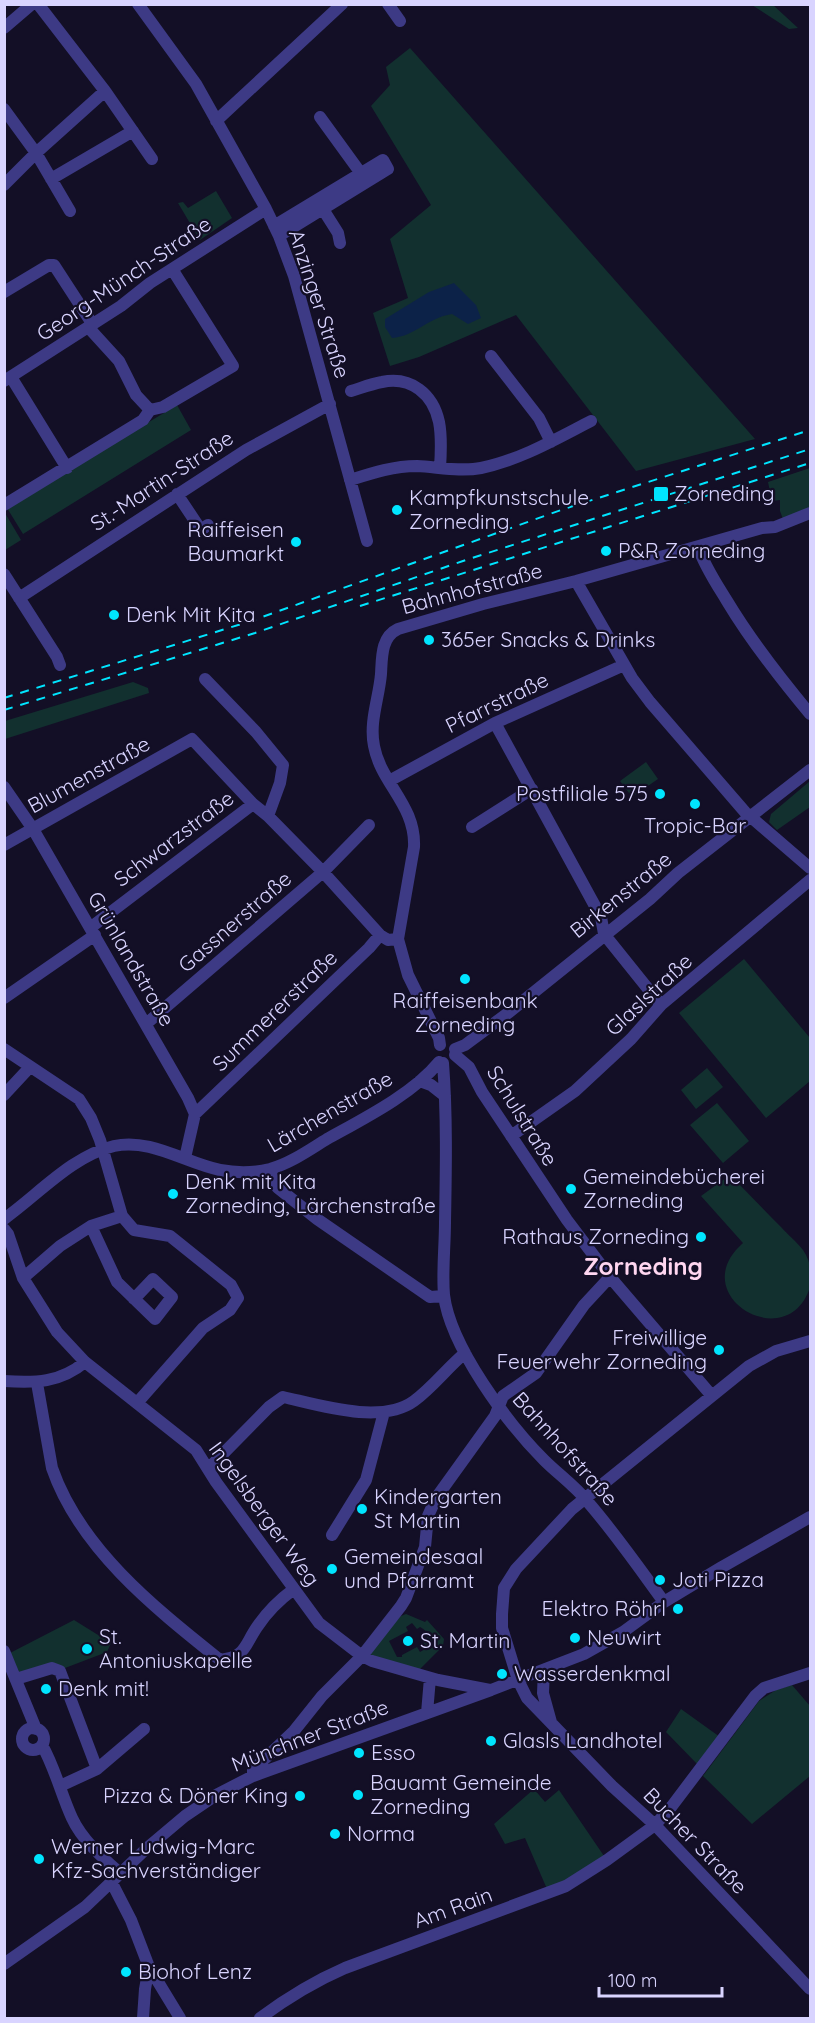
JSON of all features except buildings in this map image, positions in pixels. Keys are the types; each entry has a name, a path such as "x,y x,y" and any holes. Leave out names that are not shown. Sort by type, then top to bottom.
{"street":[{"path":"4,28 32,4"},
{"path":"38,4 105,92 152,159"},
{"name":"Anzinger Straße","path":"138,4 178,57 266,209 276,231 294,276 368,541"},
{"path":"216,121 342,4"},
{"path":"388,4 400,21"},
{"path":"7,182 66,125 105,92"},
{"path":"4,109 36,153 70,211"},
{"path":"276,231 363,178 320,117"},
{"path":"51,179 132,131"},
{"path":"320,204 338,234 340,243"},
{"name":"Georg-Münch-Straße","path":"8,379 266,209"},
{"path":"4,292 49,265 54,265 91,326 119,361 136,395 150,410"},
{"path":"4,505 142,420 150,410 164,407 233,366 172,269"},
{"path":"491,356 539,418 551,442"},
{"path":"8,379 67,468"},
{"path":"351,391 383,381 400,381 416,385 435,409 441,435 440,468"},
{"name":"St.-Martin-Straße","path":"19,598 246,450 330,404"},
{"path":"350,480 397,467 480,468 518,456 591,422"},
{"path":"177,494 201,530 208,525"},
{"name":"Bahnhofstraße","path":"440,1045 439,1038 404,965 398,939 415,833 374,747 373,721 385,642 392,632 483,604 576,581 762,528 775,527 810,513"},
{"path":"698,547 704,565 742,626 810,714"},
{"path":"4,574 60,665"},
{"path":"576,581 624,665 650,702 750,817 810,868"},
{"name":"Pfarrstraße","path":"389,781 495,723 624,665"},
{"path":"205,679 284,765 268,816"},
{"path":"495,723 601,916 604,934 661,1005"},
{"name":"Blumenstraße","path":"4,845 192,739 253,804"},
{"name":"Birkenstraße","path":"455,1052 508,1013 810,770"},
{"name":"Grünlandstraße","path":"4,787 33,829 93,931 195,1114"},
{"path":"472,827 532,789"},
{"path":"253,804 268,816 323,872 380,935 388,940 398,939"},
{"name":"Schwarzstraße","path":"4,998 93,931 253,804"},
{"name":"Gassnerstraße","path":"146,1024 323,872 369,825"},
{"name":"Glaslstraße","path":"511,1136 575,1090 632,1039 661,1005 810,880"},
{"name":"Summererstraße","path":"195,1114 380,935"},
{"path":"450,1044 455,1052 451,1061 441,1062 435,1057 434,1052 440,1045 450,1044"},
{"path":"4,1049 79,1099 91,1118 104,1150 122,1216 134,1230 170,1236 231,1285 238,1298 230,1310 202,1328 137,1403"},
{"name":"Schulstraße","path":"455,1052 469,1067 482,1092 567,1220 610,1277 712,1396"},
{"name":"Bahnhofstraße","path":"441,1062 446,1096 444,1296 450,1321 465,1353 498,1407 544,1461 585,1498 664,1602"},
{"name":"Lärchenstraße","path":"4,1219 65,1172 104,1150 124,1145 143,1146 206,1166 234,1172 270,1169 297,1158 365,1118 420,1082 441,1062"},
{"path":"4,1095 30,1067"},
{"path":"420,1082 431,1085 446,1096"},
{"path":"185,1158 195,1114"},
{"path":"270,1169 274,1184 317,1219 430,1297 444,1296"},
{"path":"22,1278 60,1246 91,1226 122,1216"},
{"path":"91,1226 117,1282 134,1299"},
{"name":"Ingelsberger Weg","path":"4,1229 8,1234 22,1278 57,1332 85,1362 196,1450 216,1482 319,1623 362,1656 384,1665 430,1678 491,1690"},
{"path":"253,1776 253,1770 294,1731 322,1696 362,1656 406,1598 424,1547 428,1516 436,1498 495,1416 503,1396 536,1372 584,1305 610,1277"},
{"name":"Bucher Straße","path":"810,1341 776,1351 749,1366 572,1509 516,1569 504,1588 502,1628 518,1680 527,1698 612,1786 655,1825 810,1989"},
{"path":"208,1469 268,1407 283,1397 345,1411 384,1412 412,1403 465,1353"},
{"path":"4,1381 37,1383 72,1373 85,1362"},
{"path":"37,1383 52,1468 56,1481 72,1510 87,1532 125,1577 187,1634 220,1660 234,1658 247,1647 256,1628 279,1600 294,1589"},
{"path":"332,1535 366,1480 384,1412"},
{"name":"Münchner Straße","path":"4,1964 85,1907 189,1812 216,1795 253,1776 584,1654 623,1632 664,1602 810,1516"},
{"path":"4,1651 36,1729 43,1736 42,1745 72,1818 116,1879 149,1967 180,2019"},
{"path":"16,1679 52,1668 61,1673 98,1768"},
{"name":"Bucher Straße","path":"544,1670 543,1693 551,1722"},
{"name":"Am Rain","path":"260,2019 296,1993 324,1977 567,1886 655,1825 696,1776 755,1696 764,1688 810,1673"},
{"path":"427,1713 430,1678"},
{"path":"36,1729 29,1729 26,1732 23,1743 27,1748 33,1750 42,1745"},
{"path":"60,1786 98,1768 144,1730"},
{"path":"143,2019 149,1967"}],"green space":[{"path":"752,5 773,5 798,28 789,29"},
{"path":"410,48 755,439 636,471 516,315 419,357 390,366 373,313 408,298 390,239 431,205 371,106 390,85 386,67"},
{"path":"216,191 232,218 200,240 178,203 183,202 188,208"},
{"path":"177,405 191,430 23,534 7,508"},
{"path":"810,468 810,509 783,519 780,500 772,501 768,482"},
{"path":"5,513 21,540 4,550"},
{"path":"133,682 148,688 149,693 5,739 5,721"},
{"path":"646,762 658,779 632,797 620,781"},
{"path":"810,781 810,807 777,830 769,822 771,814"},
{"path":"744,959 810,1038 810,1081 766,1118 679,1013"},
{"path":"707,1068 723,1087 696,1109 681,1090"},
{"path":"717,1103 749,1141 723,1163 690,1125"},
{"path":"730,1175 798,1244 808,1259 811,1275 809,1290 797,1309 780,1317 762,1317 745,1310 732,1298 725,1281 728,1263 743,1243 701,1196"},
{"path":"406,1614 425,1622 427,1620 444,1639 443,1646 418,1671 371,1655 371,1647 401,1616","holes":["412,1623 417,1629 420,1627 426,1632 427,1640 423,1642 427,1648 420,1652 417,1647 402,1657 397,1657 389,1641 408,1631 406,1627"]},
{"path":"74,1620 111,1643 107,1652 65,1668 19,1676 10,1653"},
{"path":"792,1685 810,1706 810,1776 752,1824 703,1776 759,1701 776,1690"},
{"path":"681,1709 720,1737 699,1766 666,1732"},
{"path":"534,1789 545,1802 559,1790 604,1856 568,1880 547,1889 525,1838 505,1844 494,1824"}],"water":[{"path":"454,283 476,305 481,318 468,324 452,314 443,316 408,334 392,338 385,327 385,319 429,292"}],"railway":[{"path":"4,698 251,621 564,509 810,430"},
{"path":"4,710 255,633 463,561 810,449"},
{"path":"360,606 810,463"}],"place":[{"name":"Zorneding","path":"661,494"},
{"name":"Kampfkunstschule Zorneding","path":"397,510"},
{"name":"Raiffeisen Baumarkt","path":"296,542"},
{"name":"P&R Zorneding","path":"606,551"},
{"name":"Denk Mit Kita","path":"114,615"},
{"name":"365er Snacks & Drinks","path":"429,640"},
{"name":"Postfiliale 575","path":"660,794"},
{"name":"Tropic-Bar","path":"695,804"},
{"name":"Raiffeisenbank Zorneding","path":"465,979"},
{"name":"Gemeindebücherei Zorneding","path":"571,1189"},
{"name":"Denk mit Kita Zorneding, Lärchenstraße","path":"173,1194"},
{"name":"Rathaus Zorneding","path":"701,1237"},
{"name":"Freiwillige Feuerwehr Zorneding","path":"719,1350"},
{"name":"Kindergarten St Martin","path":"362,1509"},
{"name":"Gemeindesaal und Pfarramt","path":"332,1569"},
{"name":"Joti Pizza","path":"660,1580"},
{"name":"Elektro Röhrl","path":"678,1609"},
{"name":"Neuwirt","path":"575,1638"},
{"name":"St. Martin","path":"408,1641"},
{"name":"St. Antoniuskapelle","path":"87,1649"},
{"name":"Wasserdenkmal","path":"502,1674"},
{"name":"Denk mit!","path":"46,1689"},
{"name":"Glasls Landhotel","path":"491,1741"},
{"name":"Esso","path":"359,1753"},
{"name":"Bauamt Gemeinde Zorneding","path":"358,1795"},
{"name":"Pizza & Döner King","path":"300,1796"},
{"name":"Norma","path":"335,1834"},
{"name":"Werner Ludwig-Marc Kfz-Sachverständiger","path":"39,1859"},
{"name":"Biohof Lenz","path":"126,1972"}],"district":[{"name":"Zorneding","path":"643,1267"}]}
